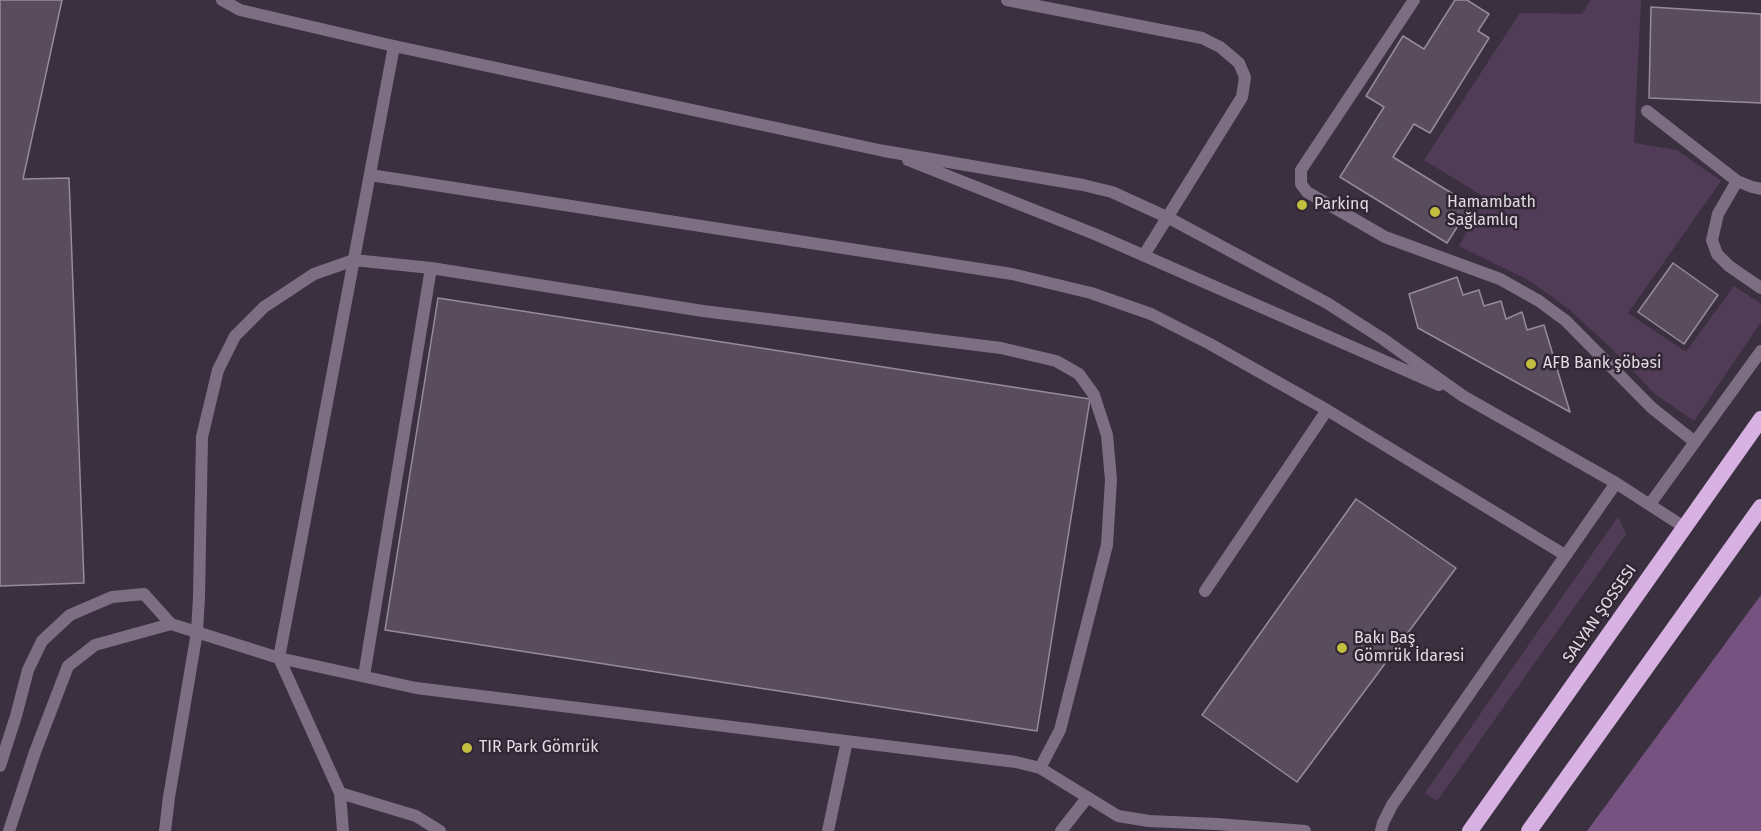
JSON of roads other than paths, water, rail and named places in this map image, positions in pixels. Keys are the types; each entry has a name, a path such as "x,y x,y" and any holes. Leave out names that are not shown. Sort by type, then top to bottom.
{"highway":[{"name":"SALYAN ŞOSSESI","path":"1470,831 1761,419"},
{"path":"1529,831 1761,507"}],"lane":[{"path":"222,0 240,10 394,46 884,151 1112,192 1169,218 1326,303 1383,339 1463,396"},
{"path":"1007,0 1202,38 1220,46 1239,63 1245,77 1242,97 1144,255"},
{"path":"1414,0 1301,170 1301,184 1307,192 1385,237 1500,279 1539,300 1566,321 1652,408 1695,442"},
{"path":"343,831 340,793 279,658 394,46"},
{"path":"1647,111 1737,181 1761,189"},
{"path":"884,151 1144,255 1463,396 1616,483 1684,527"},
{"path":"370,175 1012,274 1091,293 1151,314 1210,344 1327,410 1565,555"},
{"path":"1737,181 1718,214 1712,240 1717,254 1729,266 1761,288"},
{"path":"165,831 197,632 200,597 202,437 218,370 235,336 264,307 314,273 354,260 430,268 703,311 1001,348 1056,361 1079,374 1094,395 1107,435 1111,480 1107,545 1060,730 1040,768"},
{"path":"364,675 430,268"},
{"path":"1650,504 1761,351"},
{"path":"1205,591 1327,410"},
{"path":"1381,831 1392,805 1616,483"},
{"path":"0,765 28,670 42,641 70,615 112,597 144,594 171,624 279,658 416,688 1016,762 1040,768 1118,816 1217,827 1305,831"},
{"path":"9,831 35,752 68,666 95,645 171,624"},
{"path":"828,831 847,741"},
{"path":"340,793 416,816 440,831"},
{"path":"1061,831 1087,798"}],"place":[{"name":"Parkinq","path":"1302,205"},
{"name":"Hamambath Sağlamlıq","path":"1435,212"},
{"name":"AFB Bank şöbəsi","path":"1531,364"},
{"name":"Bakı Baş Gömrük İdarəsi","path":"1342,648"},
{"name":"TIR Park Gömrük","path":"467,748"}]}
